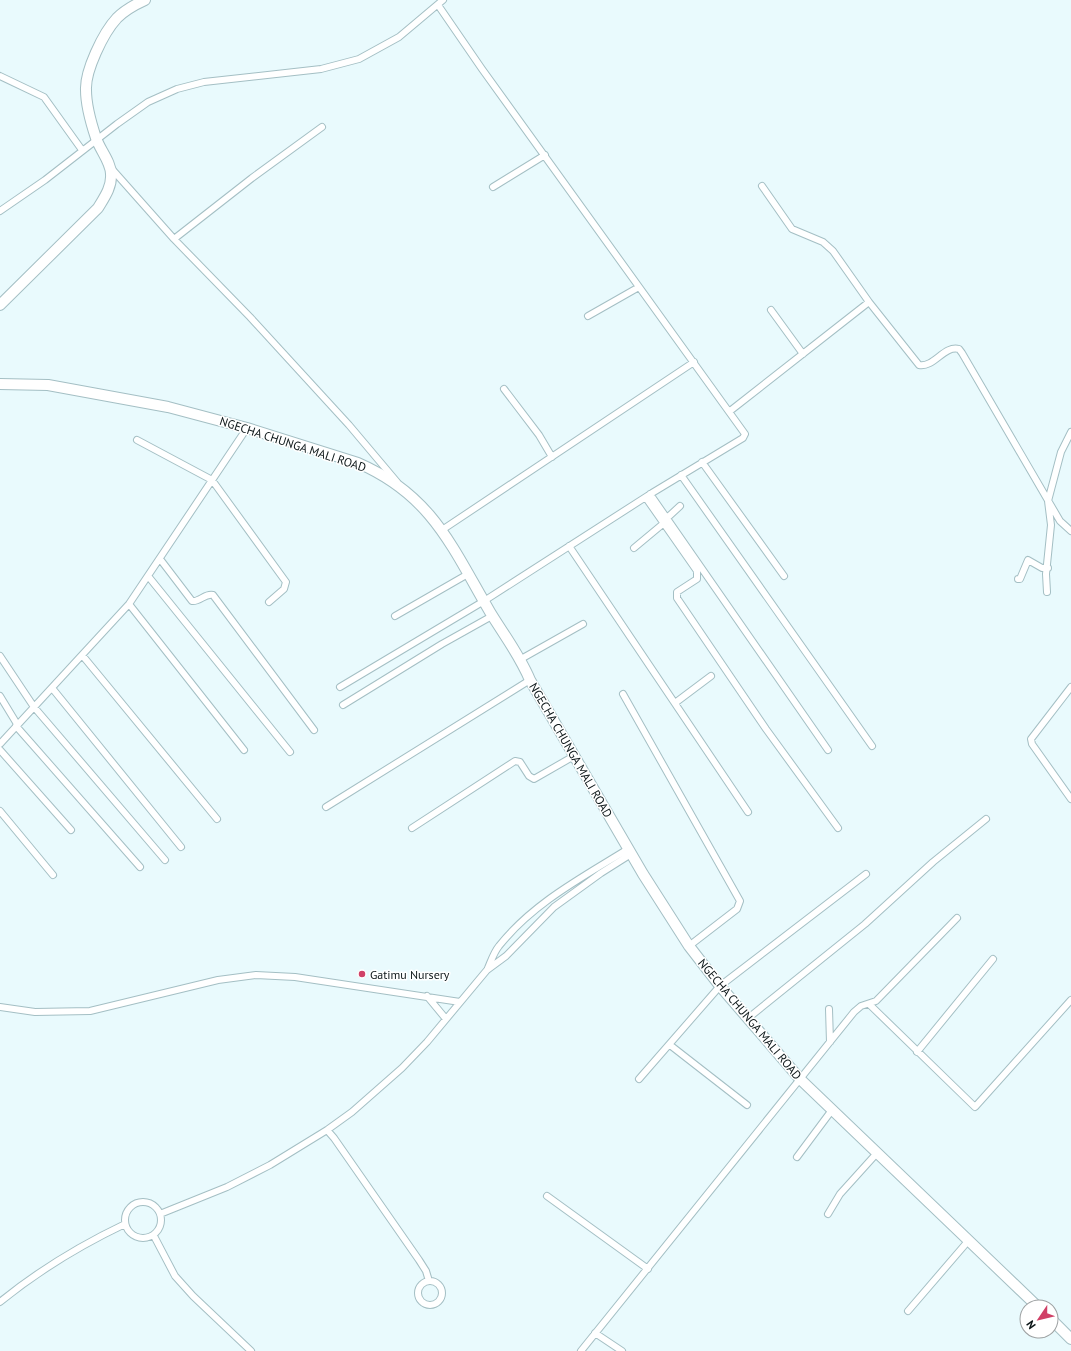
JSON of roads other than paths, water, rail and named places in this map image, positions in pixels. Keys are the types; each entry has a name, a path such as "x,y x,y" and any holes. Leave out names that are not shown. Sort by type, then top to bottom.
{"main road":[{"path":"0,304 98,208 107,193 111,181 110,168 97,139 89,112 86,91 89,70 104,37 116,20 130,7 144,0"},
{"name":"NGECHA CHUNGA MALI ROAD","path":"0,384 48,385 168,406 247,428 358,463 374,470 402,488 426,510 442,530 492,616 521,659 530,680 630,851 689,946 747,1019 800,1079 1030,1299"},
{"path":"1059,1327 1071,1338"}],"street":[{"path":"0,211 45,180 82,150 148,102 177,89 204,82 244,76 321,69 359,59 399,37 441,2 544,155 745,432 744,436 484,601 340,687"},
{"path":"0,76 44,97 82,150"},
{"path":"174,239 252,178 322,127"},
{"path":"493,187 544,155"},
{"path":"110,168 174,239 250,317 349,425 402,488"},
{"path":"762,186 792,229 823,242 833,251 869,302 919,366 926,365 953,349 959,349 1060,521 1071,531"},
{"path":"588,316 639,287"},
{"path":"730,411 869,302"},
{"path":"771,310 803,354"},
{"path":"442,530 694,362"},
{"path":"504,389 539,435 552,457"},
{"path":"0,744 129,604 247,428"},
{"path":"1047,592 1046,574 1048,568 1051,525 1048,501 1061,452 1071,432"},
{"path":"137,440 212,480 286,582 284,588 269,602"},
{"path":"702,462 784,576"},
{"path":"681,475 872,746"},
{"path":"648,496 828,750"},
{"path":"634,548 680,506"},
{"path":"666,520 698,576 697,579 677,592 677,598 766,729 838,828"},
{"path":"569,546 748,812"},
{"path":"160,559 192,600 198,601 208,595 213,595 314,730"},
{"path":"1018,579 1020,580 1028,560 1042,568 1048,568"},
{"path":"394,616 468,574"},
{"path":"148,576 290,752"},
{"path":"129,604 244,750"},
{"path":"343,705 442,644 492,616"},
{"path":"521,659 583,624"},
{"path":"82,655 217,819"},
{"path":"0,656 34,707 165,860"},
{"path":"675,703 711,676"},
{"path":"326,806 530,680"},
{"path":"52,688 181,847"},
{"path":"1070,691 1031,739 1032,744 1071,799"},
{"path":"623,694 740,900 737,910 689,946"},
{"path":"0,696 16,725 140,867"},
{"path":"0,750 71,830"},
{"path":"412,828 515,761 520,762 534,779 574,756"},
{"path":"0,811 53,875"},
{"path":"747,1019 865,924 934,862 986,819"},
{"path":"487,970 498,947 533,911 547,900 630,851"},
{"path":"160,1214 227,1187 270,1165 327,1130 352,1112 402,1068 446,1020 487,970 506,956 554,907 630,851"},
{"path":"639,1078 670,1045 720,986 866,874"},
{"path":"581,1351 854,1012 861,1006 876,1001 957,918"},
{"path":"917,1052 993,959"},
{"path":"0,1007 35,1012 90,1010 218,980 256,975 295,977 427,996 447,1002 460,1002"},
{"path":"427,996 446,1020"},
{"path":"869,1004 974,1107 1071,1000"},
{"path":"829,1009 830,1042"},
{"path":"670,1045 747,1105"},
{"path":"797,1158 832,1110"},
{"path":"327,1130 426,1270 429,1281"},
{"path":"828,1214 840,1194 877,1153"},
{"path":"547,1196 648,1269"},
{"path":"141,1202 153,1205 160,1214 160,1226 154,1236 142,1239 136,1238 127,1230 125,1224 125,1218 130,1207 141,1202"},
{"path":"0,1302 42,1271 76,1249 125,1224"},
{"path":"154,1236 175,1276 192,1296 251,1351"},
{"path":"908,1311 969,1240"},
{"path":"429,1281 439,1284 443,1292 438,1303 430,1306 423,1303 418,1293 421,1285 429,1281"},
{"path":"595,1333 622,1351"}],"place":[{"name":"Gatimu Nursery","path":"362,974"}]}
